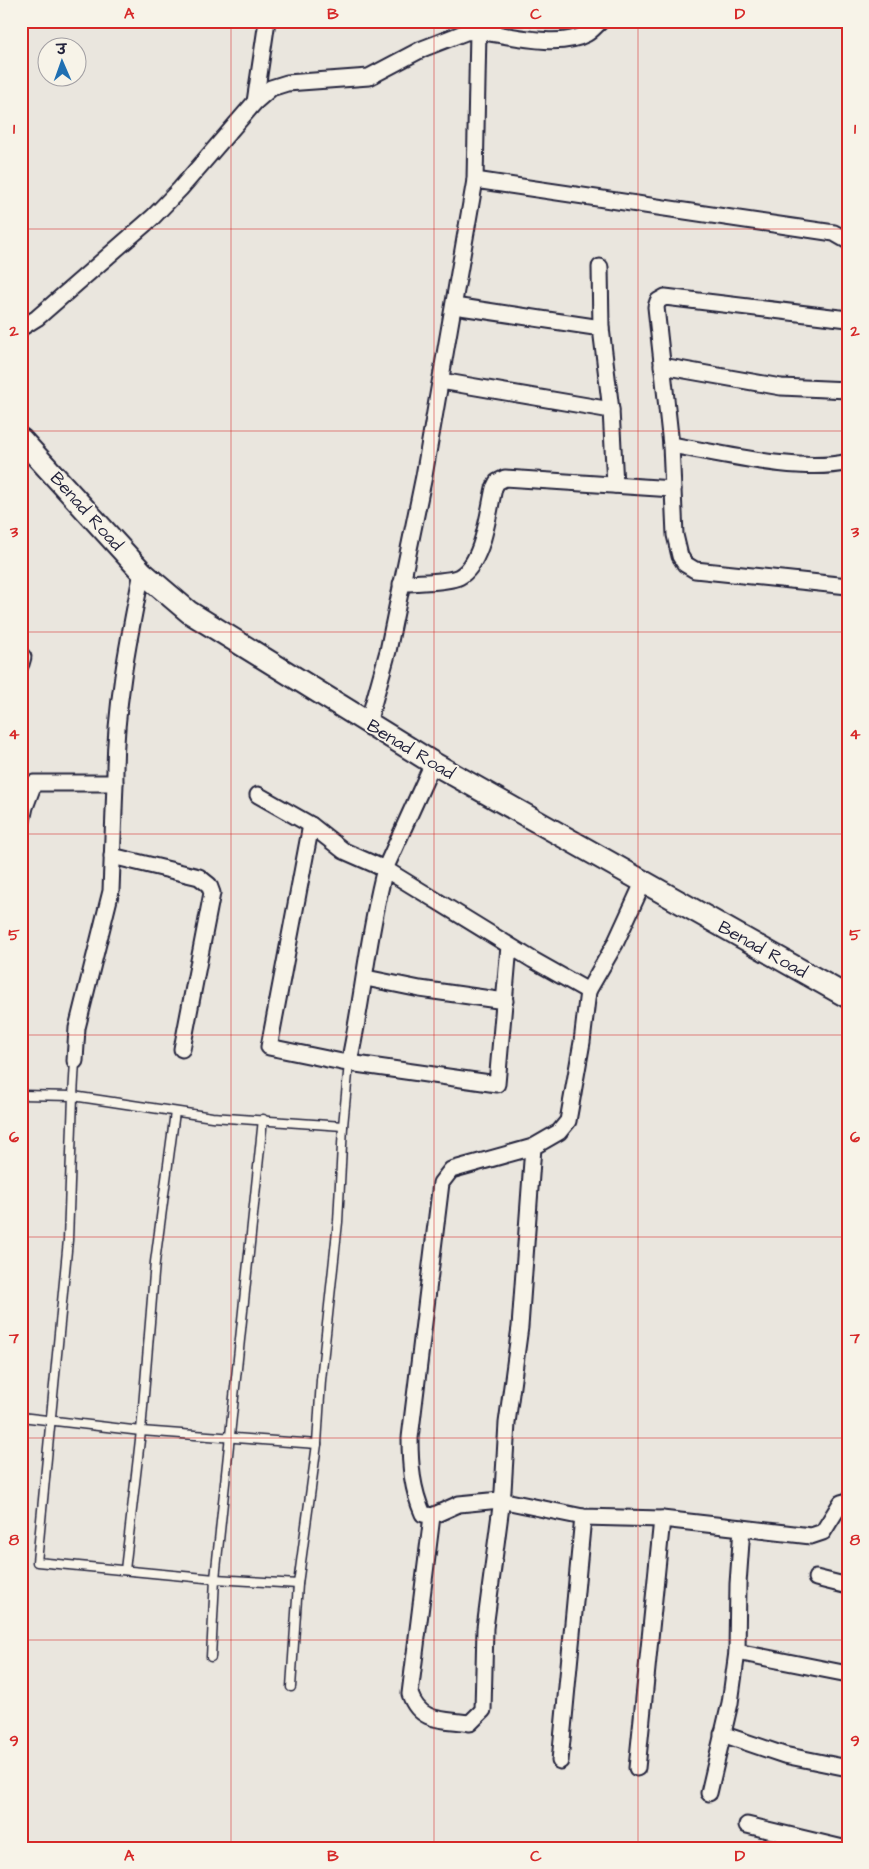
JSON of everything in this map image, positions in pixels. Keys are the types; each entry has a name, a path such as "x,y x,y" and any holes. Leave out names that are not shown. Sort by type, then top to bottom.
{"main road":[{"name":"Benad Road","path":"21,439 142,572 189,612 433,764 643,884 848,997"}],"street":[{"path":"255,102 267,21"},
{"path":"21,328 38,318 153,216 180,189 255,102 278,85 369,77 422,49 470,28 557,41 573,40 588,34 601,21"},
{"path":"368,723 388,651 424,476 475,180 470,28"},
{"path":"475,180 834,233 848,241"},
{"path":"600,268 601,328 611,410 615,485"},
{"path":"848,319 665,297 658,301 656,307 671,445 675,535 680,556 685,564 695,570 848,586"},
{"path":"454,306 601,328"},
{"path":"662,366 781,387 848,390"},
{"path":"441,381 611,410"},
{"path":"671,445 802,466 832,466 848,462"},
{"path":"401,584 458,578 470,568 479,552 497,482 505,478 673,489"},
{"path":"75,1061 78,1028 111,891 115,783 114,748 125,661 142,572"},
{"path":"349,1063 366,978 374,909 385,869 433,764"},
{"path":"21,826 27,779 115,783"},
{"path":"258,795 310,825 344,851 385,869 509,946 588,991"},
{"path":"310,825 268,1047 349,1063 498,1084 509,946"},
{"path":"112,856 199,877 209,885 212,892 182,1049"},
{"path":"643,884 615,944 588,991 581,1050 568,1121 559,1132 533,1147 451,1170 441,1183 410,1438 410,1467 416,1499 422,1514 432,1516 459,1504 500,1500 583,1517 662,1519 811,1536 823,1532 841,1503 848,1501"},
{"path":"366,978 505,1001"},
{"path":"432,1516 410,1694 414,1707 424,1716 470,1723 483,1710 486,1628 507,1423 520,1327 533,1147"},
{"path":"560,1760 583,1517"},
{"path":"636,1768 662,1519"},
{"path":"709,1793 730,1703 737,1652 738,1584 742,1528"},
{"path":"816,1578 848,1586"},
{"path":"737,1652 848,1674"},
{"path":"722,1734 784,1755 848,1768"},
{"path":"747,1825 844,1848"}],"lane":[{"path":"75,1061 68,1240 37,1562 215,1580 298,1584"},
{"path":"291,1687 298,1584 316,1444 338,1222 343,1126 349,1063"},
{"path":"21,1095 73,1096 175,1112 343,1126"},
{"path":"125,1570 141,1431 155,1262 175,1112"},
{"path":"211,1657 215,1580 263,1119"},
{"path":"21,1417 141,1431 316,1444"}]}
